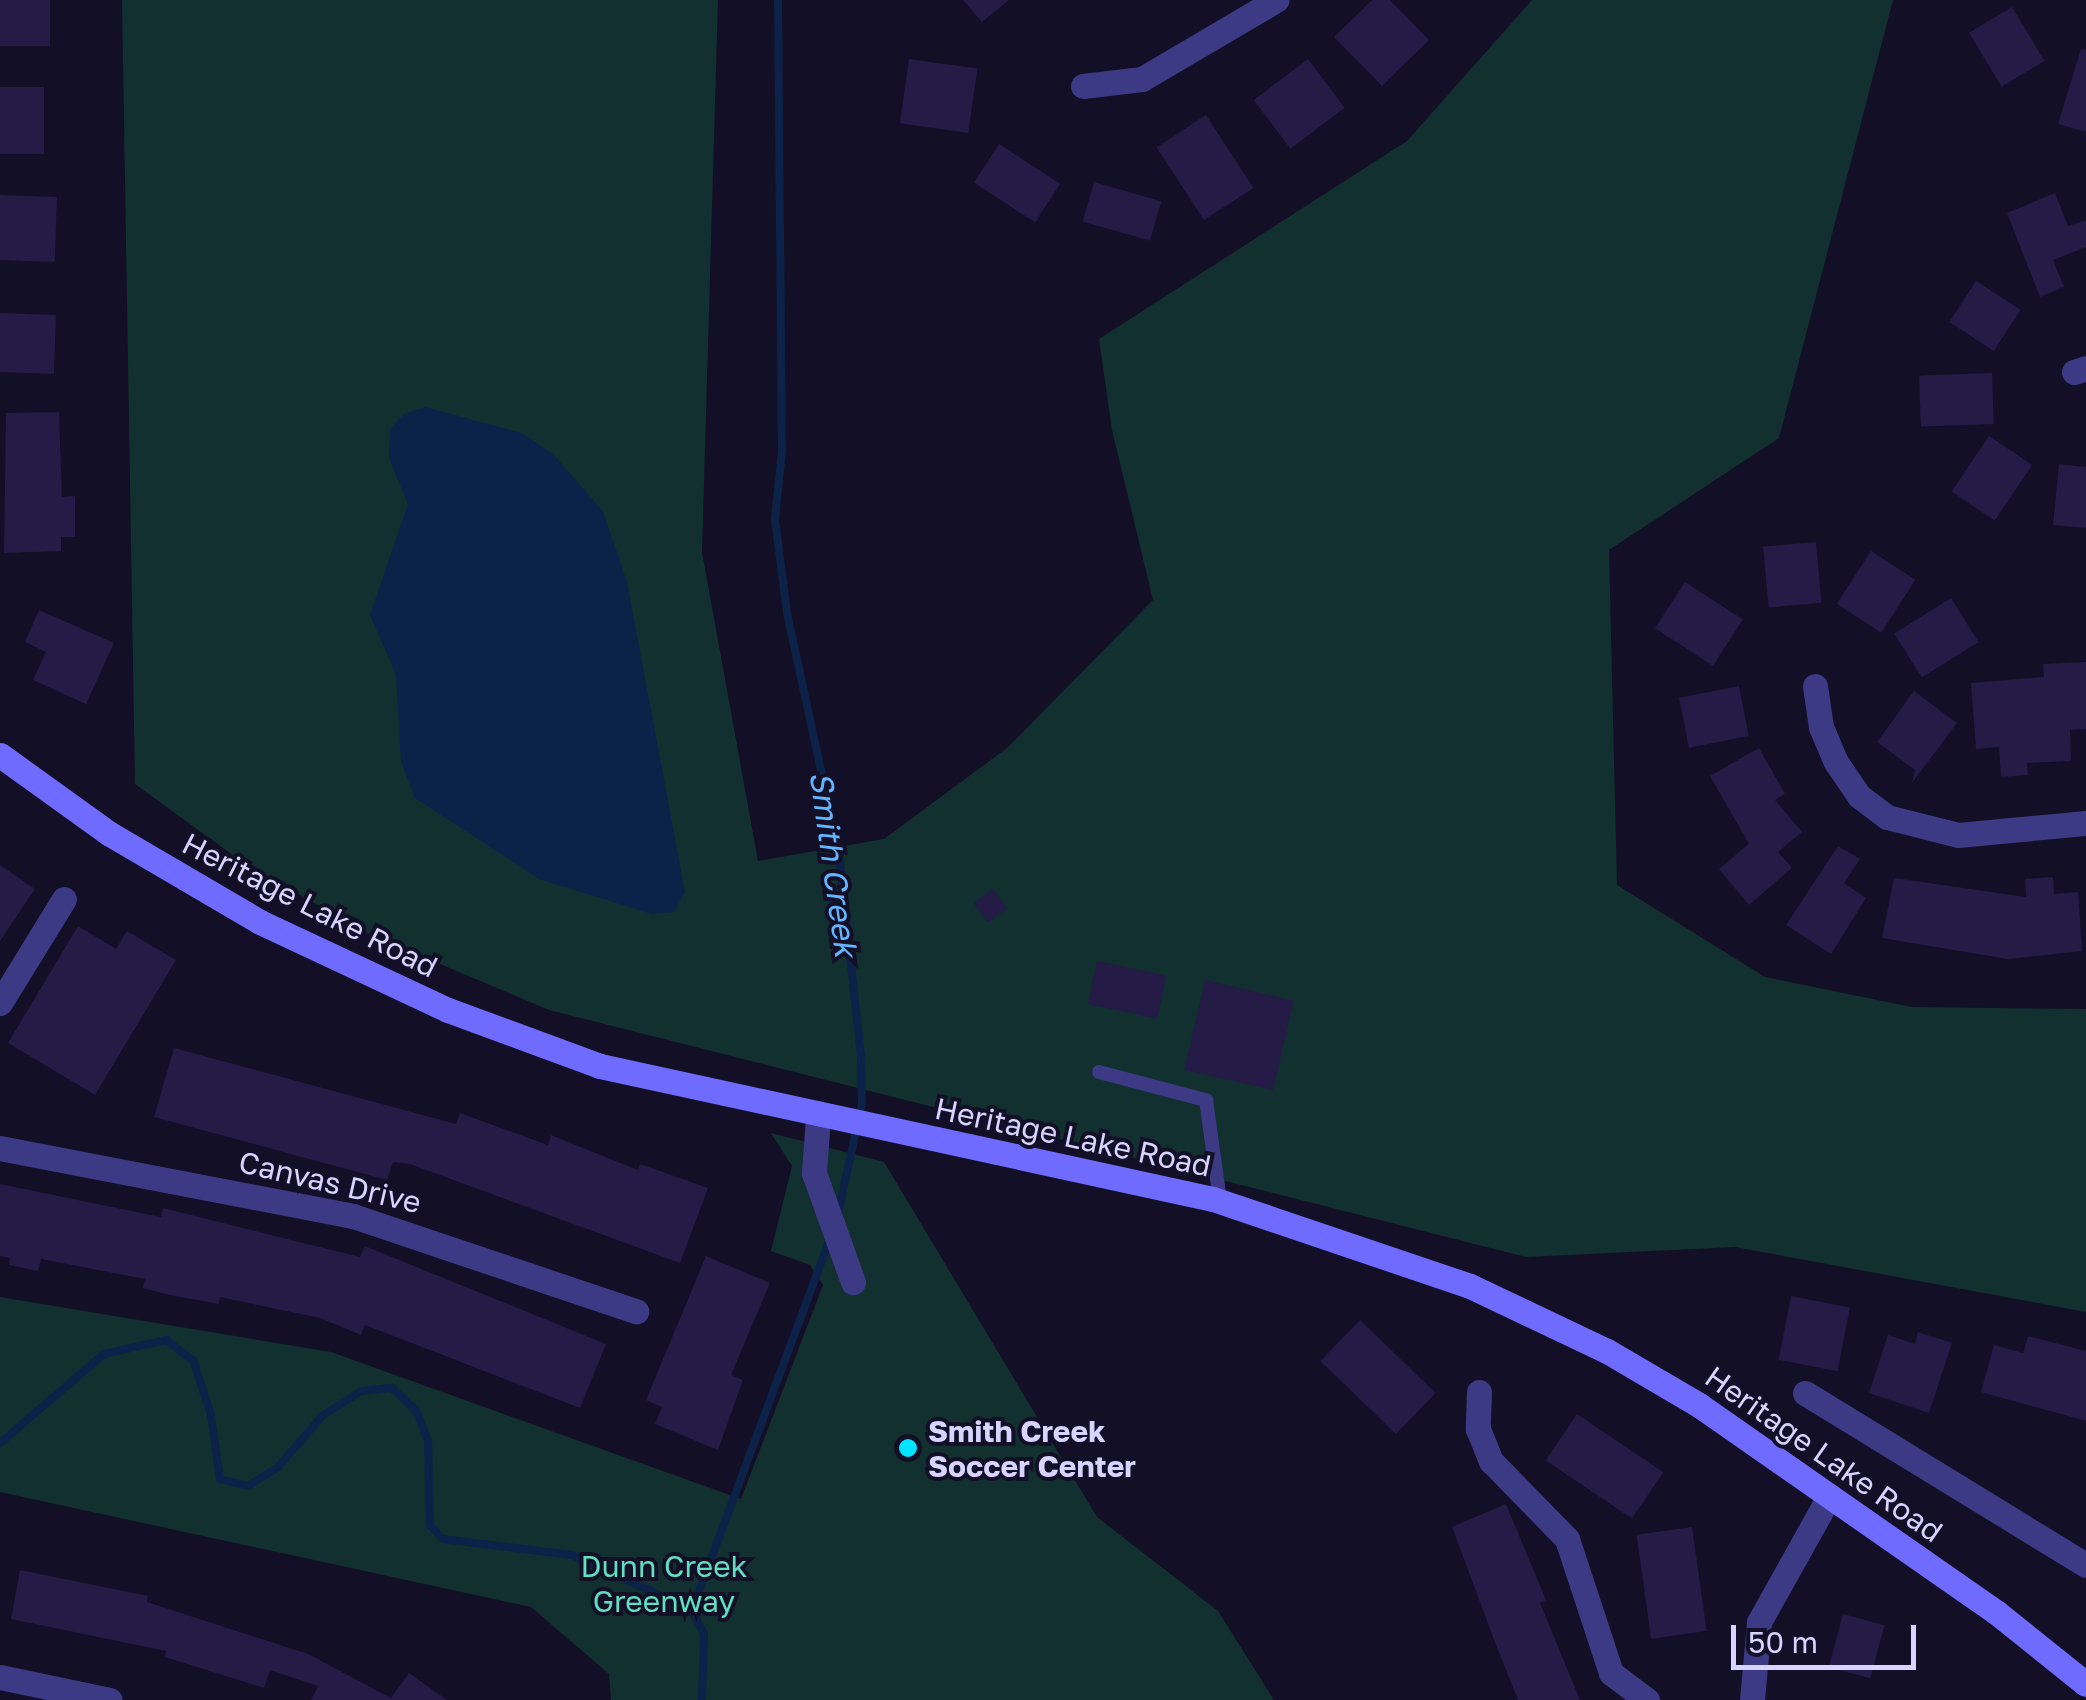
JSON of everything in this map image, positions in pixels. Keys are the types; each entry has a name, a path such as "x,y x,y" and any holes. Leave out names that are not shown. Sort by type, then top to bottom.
{"main road":[{"name":"Heritage Lake Road","path":"0,754 184,881 448,1010 600,1066 818,1117 1220,1202 1470,1286 1590,1343 1699,1405 1996,1612 2086,1684"}],"street":[{"path":"1083,86 1142,79 1276,0"},
{"path":"1815,686 1820,727 1836,762 1859,796 1887,817 1958,835 2086,824"},
{"path":"0,1003 64,899"},
{"path":"818,1117 814,1173 853,1282"},
{"name":"Canvas Drive","path":"0,1148 353,1216 636,1311"},
{"path":"1479,1392 1478,1430 1490,1461 1567,1538 1611,1673 1647,1700"},
{"path":"1805,1393 2086,1565"},
{"path":"1752,1700 1759,1622 1829,1497"},
{"path":"0,1676 110,1700"}],"lane":[{"path":"1099,1072 1206,1100 1220,1202"}],"green space":[{"path":"122,0 718,0 702,552 758,861 884,839 1007,748 1153,600 1112,430 1099,339 1407,141 1532,0 1893,0 1779,438 1609,550 1617,885 1765,977 1912,1007 2086,1009 2086,1312 1735,1247 1526,1257 549,1010 369,934 245,864 135,784"},
{"name":"Dunn Creek Greenway","path":"771,1133 884,1162 1097,1517 1218,1611 1274,1700 611,1700 609,1674 531,1607 0,1492 0,1297 331,1352 741,1499 823,1285 810,1265 771,1251 792,1166"}],"water":[{"path":"425,407 522,433 553,454 603,511 627,582 685,892 674,912 652,914 539,879 415,798 401,762 396,675 370,615 408,504 389,458 390,429 404,414"}],"building":[{"path":"0,0 50,0 50,46 0,46"},
{"path":"963,0 1009,0 982,22"},
{"path":"1372,0 1390,0 1429,40 1382,86 1334,37"},
{"path":"2012,7 2044,61 2002,87 1969,33"},
{"path":"2081,49 2086,50 2086,132 2058,124"},
{"path":"909,59 977,69 968,133 900,123"},
{"path":"1308,59 1345,108 1290,149 1254,100"},
{"path":"0,87 44,87 44,154 0,154"},
{"path":"1206,115 1253,188 1204,220 1157,147"},
{"path":"999,144 1060,184 1035,222 974,183"},
{"path":"1094,182 1161,201 1150,241 1083,221"},
{"path":"2055,193 2068,226 2086,220 2086,247 2053,260 2064,287 2040,297 2007,213"},
{"path":"0,195 57,197 55,262 0,260"},
{"path":"1976,281 2020,310 1994,351 1949,322"},
{"path":"0,313 56,315 54,374 0,372"},
{"path":"1992,373 1994,424 1921,427 1919,376"},
{"path":"59,412 62,497 75,496 75,537 61,537 61,551 4,553 6,413"},
{"path":"1989,436 2032,465 1995,521 1952,492"},
{"path":"2059,464 2086,467 2086,528 2053,525"},
{"path":"1816,542 1821,603 1769,607 1763,547"},
{"path":"1871,551 1915,580 1881,633 1837,604"},
{"path":"1685,582 1743,620 1713,666 1655,628"},
{"path":"1951,598 1979,642 1922,678 1894,634"},
{"path":"39,610 114,643 86,704 33,680 46,652 25,642"},
{"path":"2086,662 2086,729 2070,730 2071,761 2027,763 2028,775 2001,777 1999,747 1976,749 1971,683 2044,677 2043,664"},
{"path":"1739,686 1749,736 1689,748 1679,698"},
{"path":"1914,691 1957,723 1912,783 1915,770 1877,742"},
{"path":"1759,748 1785,794 1775,800 1802,832 1778,852 1792,868 1749,905 1719,869 1749,844 1710,776"},
{"path":"1838,846 1860,859 1844,883 1866,898 1831,954 1786,925"},
{"path":"0,865 35,889 0,941"},
{"path":"2053,877 2054,894 2078,892 2082,951 2008,959 1882,938 1894,878 2026,897 2025,879"},
{"path":"993,889 1007,908 988,923 974,903"},
{"path":"78,926 116,949 127,931 176,960 95,1095 8,1043"},
{"path":"1097,961 1166,976 1157,1019 1088,1004"},
{"path":"1205,980 1294,1000 1273,1090 1184,1070"},
{"path":"174,1048 456,1124 460,1113 548,1145 551,1135 638,1170 640,1164 708,1188 680,1263 410,1164 393,1162 387,1180 154,1117"},
{"path":"0,1184 161,1217 163,1208 360,1257 365,1246 606,1344 580,1408 365,1325 361,1335 320,1318 220,1297 219,1304 170,1295 143,1288 145,1279 41,1259 38,1271 9,1265 10,1258 0,1256"},
{"path":"706,1256 770,1283 731,1375 743,1380 718,1450 655,1424 662,1407 646,1400"},
{"path":"1791,1296 1850,1307 1837,1371 1779,1360"},
{"path":"1360,1320 1436,1393 1396,1434 1320,1361"},
{"path":"1918,1332 1952,1343 1929,1413 1869,1393 1888,1335 1915,1344"},
{"path":"2028,1336 2086,1351 2086,1421 1981,1392 1994,1345 2023,1353"},
{"path":"1577,1414 1663,1472 1632,1519 1546,1460"},
{"path":"1506,1504 1546,1600 1540,1603 1580,1700 1518,1700 1496,1645 1452,1527"},
{"path":"1692,1527 1707,1631 1651,1639 1637,1535"},
{"path":"20,1570 148,1596 147,1602 308,1654 391,1698 409,1673 447,1700 311,1700 318,1686 270,1670 264,1688 165,1657 166,1651 11,1619"},
{"path":"1843,1614 1885,1625 1870,1678 1829,1667"}],"waterway":[{"name":"Smith Creek","path":"778,0 782,451 775,519 787,613 839,854 861,1056 862,1103 838,1214"},
{"name":"Smith Creek","path":"702,1700 704,1634 692,1610 829,1242"},
{"path":"0,1443 104,1354 166,1340 193,1360 211,1415 220,1479 248,1486 278,1467 322,1416 361,1391 392,1388 416,1410 428,1442 430,1525 443,1539 572,1555 692,1610"}],"place":[{"name":"Smith Creek Soccer Center","path":"908,1448"}]}
